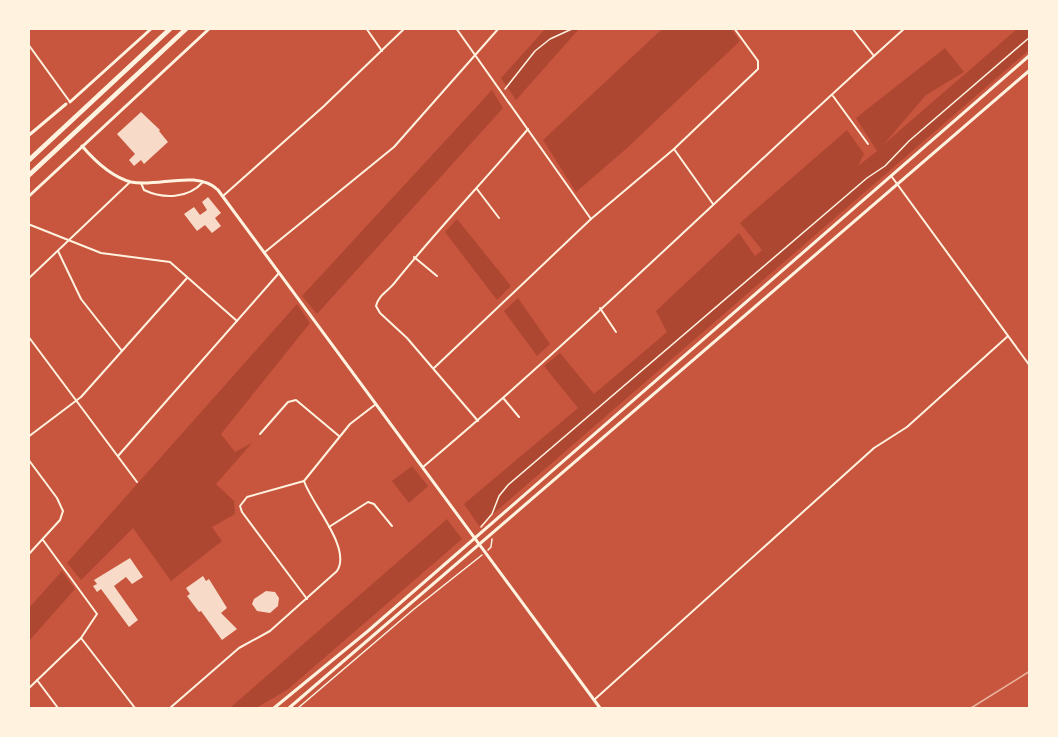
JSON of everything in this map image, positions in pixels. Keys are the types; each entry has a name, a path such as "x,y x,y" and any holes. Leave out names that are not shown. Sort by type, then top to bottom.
{"highway":[{"path":"28,161 171,28"},
{"path":"28,176 187,28"}],"main road":[{"path":"28,197 210,28"},
{"path":"70,102 149,30"},
{"path":"274,708 310,682 892,177 1029,55"},
{"path":"289,708 1029,70"},
{"path":"28,136 66,104"},
{"path":"82,146 109,171 130,182 203,182 214,186 600,708"}],"street":[{"path":"366,28 382,51"},
{"path":"223,196 405,28"},
{"path":"456,28 591,219"},
{"path":"265,252 394,147 499,28"},
{"path":"434,368 591,219 674,149 759,65 734,28"},
{"path":"852,28 874,56"},
{"path":"423,467 504,399 905,28"},
{"path":"28,44 70,102"},
{"path":"833,96 868,144"},
{"path":"478,421 434,368 376,306 378,299 395,283 414,257 477,189 528,129"},
{"path":"674,149 713,204"},
{"path":"892,177 1029,366"},
{"path":"28,279 130,182"},
{"path":"141,183 144,190 159,196 172,197 192,190 203,182"},
{"path":"477,189 499,218"},
{"path":"28,224 114,256 170,262 237,321"},
{"path":"58,251 81,299 122,351"},
{"path":"414,257 436,276"},
{"path":"118,456 279,273"},
{"path":"28,437 76,401 188,278"},
{"path":"600,308 616,332"},
{"path":"28,336 137,482"},
{"path":"594,700 874,448 908,427 1008,336"},
{"path":"504,399 519,417"},
{"path":"260,434 288,402 296,400 339,436"},
{"path":"307,599 242,512 240,506 247,497 304,481 339,436 376,404"},
{"path":"28,459 57,498 63,511 60,520 28,555"},
{"path":"170,708 239,648 270,631 337,571 342,562 340,549 304,481"},
{"path":"328,528 368,502 375,505 392,526"},
{"path":"28,688 81,638 97,614 43,540"},
{"path":"81,638 135,708"},
{"path":"37,680 58,708"}],"path":[{"path":"502,92 542,45 574,28"},
{"path":"480,526 492,514 499,496 508,485 867,178 885,166 909,141 1029,37"},
{"path":"491,548 492,539"},
{"path":"298,708 478,558"}],"shaded area":[{"path":"545,29 579,29 516,100 501,78"},
{"path":"662,29 731,29 740,41 626,149 576,192 543,140"},
{"path":"1017,29 1029,29 1029,50 479,526 464,504 578,408 544,366 560,353 594,394 667,332 656,311 739,233 755,256 762,250 740,223 847,130 864,154 858,166 877,151 856,118 945,48 964,72 926,95 884,144"},
{"path":"492,90 503,108 317,314 302,296"},
{"path":"457,219 511,286 497,300 445,232"},
{"path":"518,298 550,344 537,356 504,311"},
{"path":"297,304 310,323 221,434 235,452 252,443 216,484 234,501 235,514 212,527 222,541 171,581 133,528 81,580 67,563"},
{"path":"412,466 428,486 409,503 392,481"},
{"path":"447,519 462,539 287,690 256,708 230,708"},
{"path":"62,571 75,589 29,641 29,608"}],"building":[{"path":"141,112 160,130 168,142 144,164 141,160 134,166 129,160 135,154 117,134"},
{"path":"208,197 221,213 215,218 221,226 212,233 205,225 197,231 184,214 194,207 200,215 207,210 202,202"},
{"path":"130,558 143,577 132,584 126,577 114,586 138,620 129,627 101,589 97,592 93,586 97,584 94,580"},
{"path":"203,576 206,581 209,579 227,608 221,613 237,629 222,640 187,596 190,594 186,588"},
{"path":"266,591 275,592 279,598 278,606 270,613 257,611 252,604 254,599"}],"railway":[{"path":"971,708 1030,671"}]}
